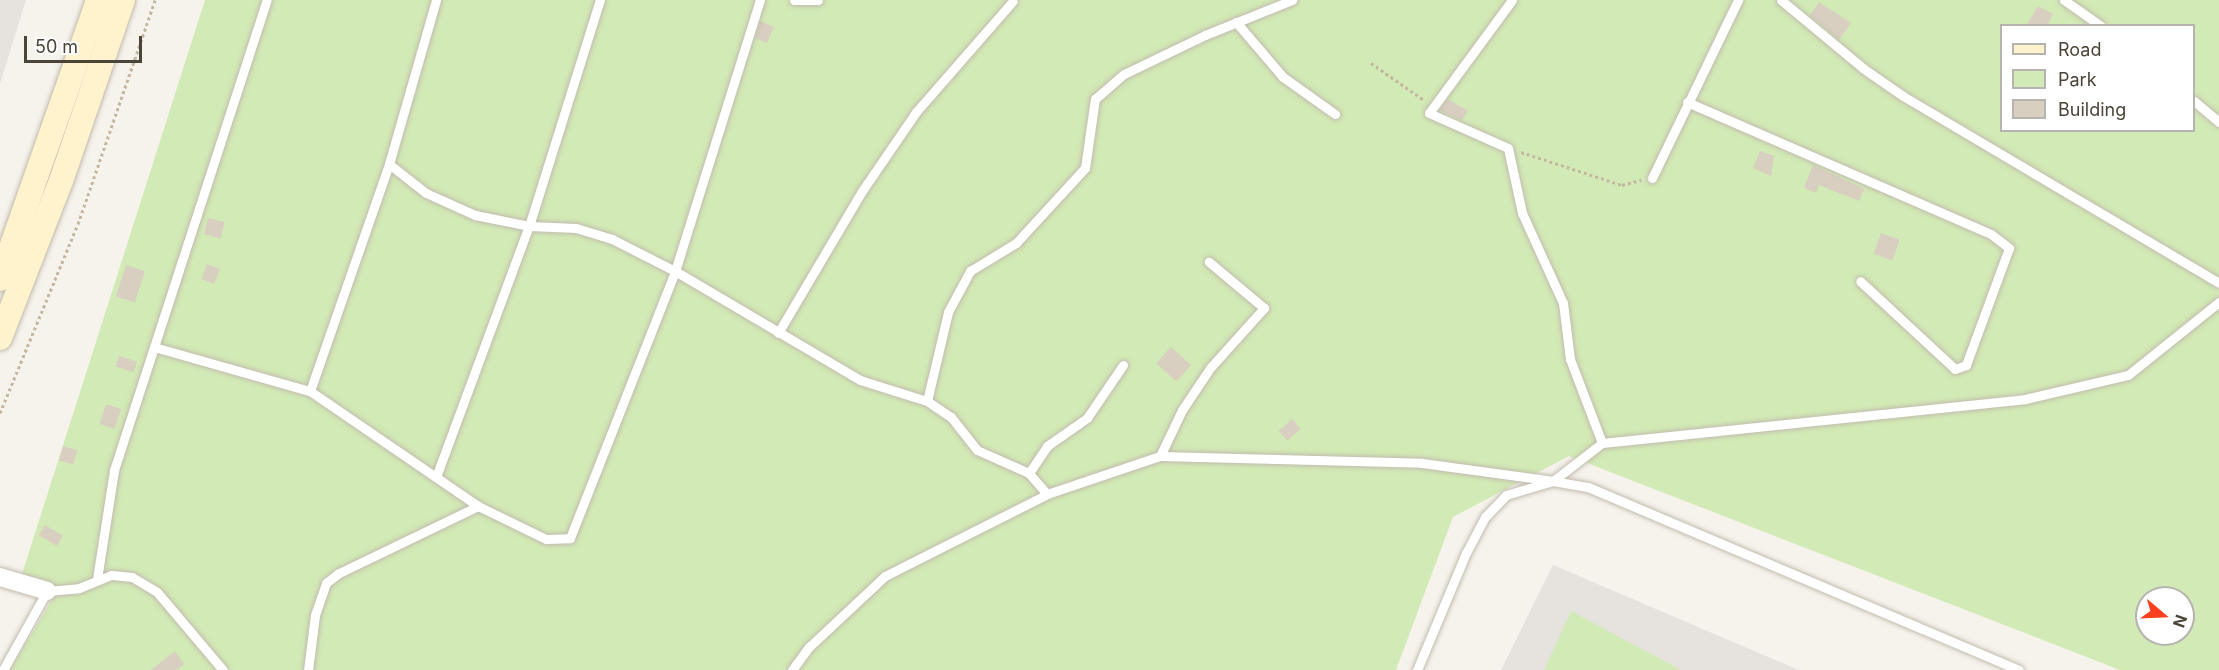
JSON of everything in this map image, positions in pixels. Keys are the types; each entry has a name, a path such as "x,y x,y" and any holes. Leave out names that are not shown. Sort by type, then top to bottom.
{"main road":[{"path":"0,279 98,0"},
{"path":"0,338 53,202 123,0"}],"street":[{"path":"0,577 47,591"}],"lane":[{"path":"97,579 114,470 267,0"},
{"path":"310,391 389,164 436,0"},
{"path":"436,477 529,226 600,0"},
{"path":"154,347 310,391 478,506 546,539 570,538 675,271 760,0"},
{"path":"794,0 818,0"},
{"path":"927,401 948,312 970,271 1016,243 1085,168 1095,99 1124,74 1236,22 1292,0"},
{"path":"1512,0 1429,113 1508,148 1522,213 1563,303 1570,359 1602,443"},
{"path":"1652,178 1737,0"},
{"path":"1782,0 1864,69 1903,96 2219,284"},
{"path":"2064,0 2098,24"},
{"path":"778,333 862,191 916,112 1013,1"},
{"path":"1236,22 1283,77 1335,114"},
{"path":"1687,102 1991,234 2009,248 1966,365 1955,369 1860,281"},
{"path":"2195,102 2219,122"},
{"path":"389,164 426,193 476,215 529,226 576,228 612,239 675,271 860,380 927,401 951,417 977,450 1029,473 1047,494"},
{"path":"1160,456 1182,410 1210,368 1264,308 1209,262"},
{"path":"1417,670 1466,553 1485,516 1506,495 1553,481 1602,443 2025,399 2128,375 2219,302"},
{"path":"1029,473 1047,446 1087,418 1123,365"},
{"path":"792,670 809,647 885,576 1047,494 1160,456 1422,462 1588,487 2019,670"},
{"path":"308,670 315,615 326,583 339,573 478,506"},
{"path":"3,670 47,591 79,588 112,574 132,577 157,592 224,670"}],"path":[{"path":"0,413 78,224 155,0"},
{"path":"1371,63 1433,107"},
{"path":"1508,148 1622,184 1652,178"}],"shaded area":[{"path":"0,0 26,0 0,84"},
{"path":"1553,565 1799,670 1501,670"}],"green space":[{"path":"205,0 2219,0 2219,670 2120,670 1569,456 1453,517 1396,670 10,670 51,601 52,584 22,574"},
{"path":"1571,611 1681,670 1544,670"}],"building":[{"path":"1819,2 1851,23 1839,40 1810,15"},
{"path":"2038,6 2053,14 2048,24 2027,24"},
{"path":"760,21 774,27 767,43 755,38"},
{"path":"1448,99 1468,111 1462,120 1439,110"},
{"path":"1760,151 1774,156 1771,176 1753,168"},
{"path":"1813,165 1864,189 1859,201 1819,185 1816,193 1804,188"},
{"path":"208,218 225,222 221,238 204,235"},
{"path":"1881,233 1900,240 1892,261 1873,254"},
{"path":"207,264 220,269 214,284 201,279"},
{"path":"126,265 145,271 135,303 116,296"},
{"path":"1171,347 1191,365 1176,381 1156,363"},
{"path":"119,356 137,362 134,372 116,366"},
{"path":"106,404 121,409 115,429 100,424"},
{"path":"1292,419 1301,429 1287,441 1279,431"},
{"path":"63,446 77,450 73,465 59,460"},
{"path":"45,525 63,536 57,546 39,535"},
{"path":"175,651 184,664 177,670 151,670"}]}
